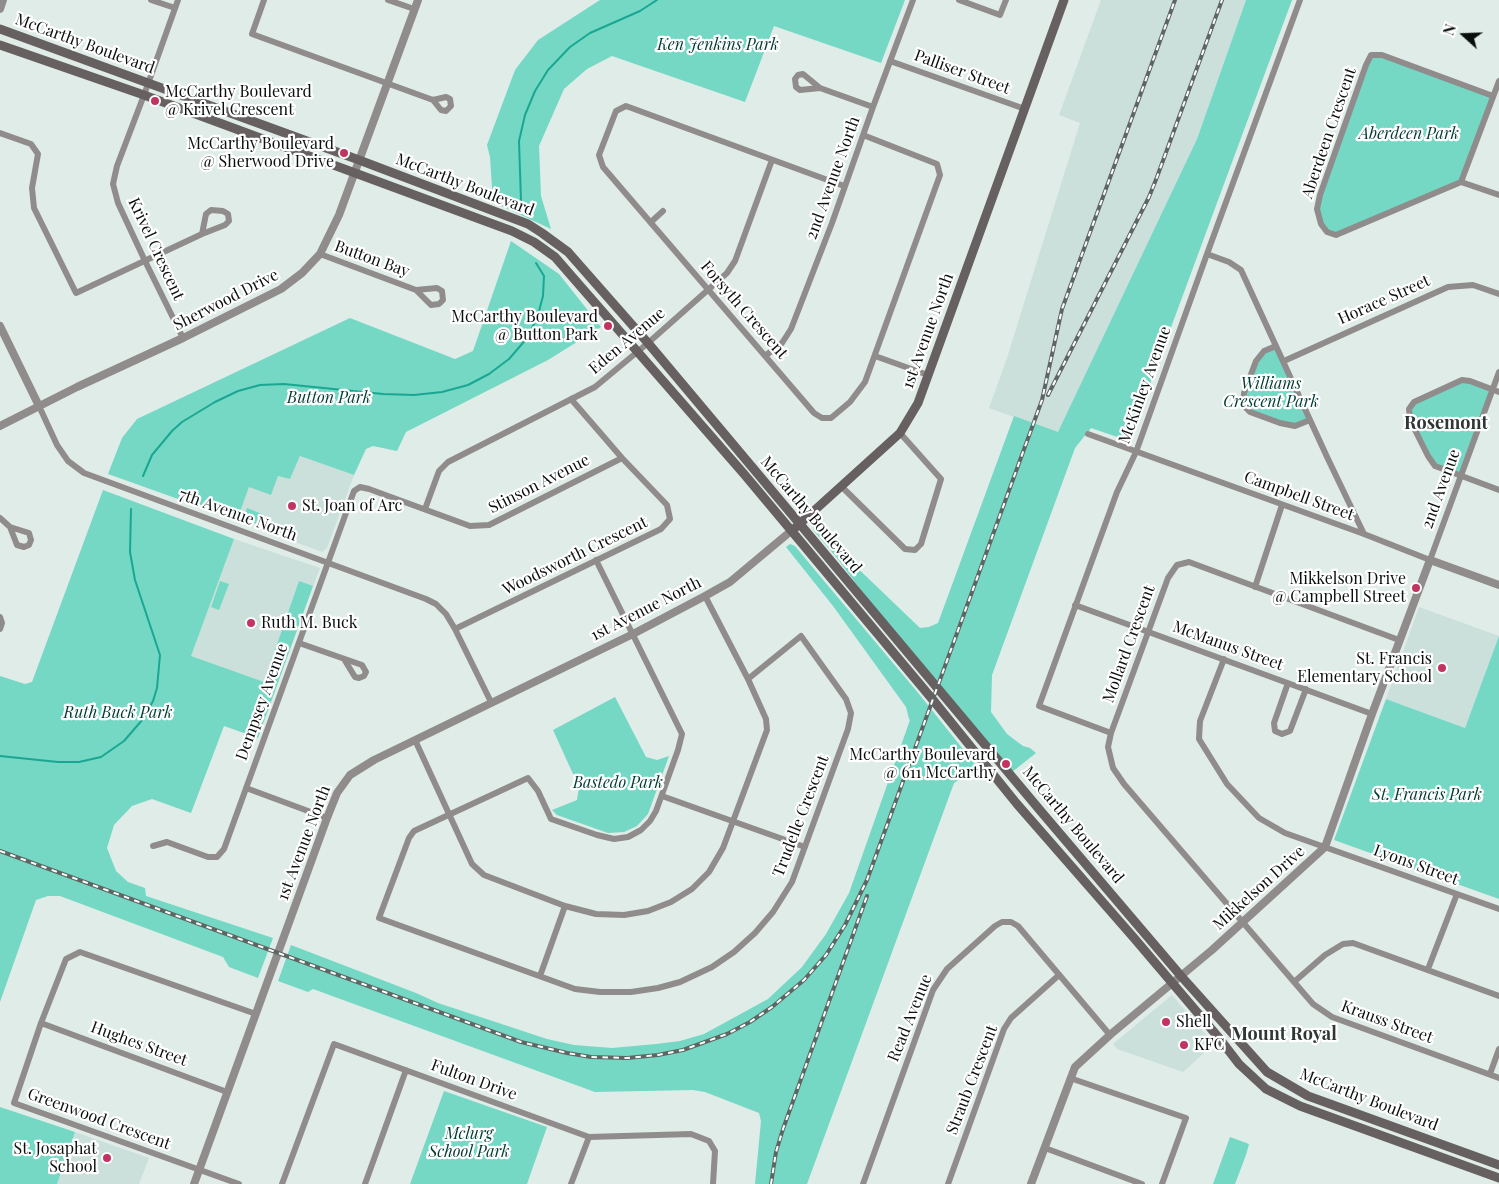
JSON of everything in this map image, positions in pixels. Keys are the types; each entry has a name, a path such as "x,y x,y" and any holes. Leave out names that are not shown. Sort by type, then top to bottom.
{"main road":[{"name":"1st Avenue North","path":"791,531 900,433 918,403 1064,0"},
{"name":"McCarthy Boulevard","path":"0,29 528,224 568,252 648,343 1181,976 1267,1072 1308,1096 1499,1165"},
{"name":"McCarthy Boulevard","path":"0,45 144,94 512,231 534,242 555,257 638,351 791,531 1023,810 1134,938 1239,1064 1266,1089 1300,1106 1499,1178"}],"street":[{"path":"0,8 3,0"},
{"path":"151,0 175,8"},
{"name":"Krivel Crescent","path":"178,0 117,166 113,184 118,203 183,338"},
{"path":"264,0 252,34 433,100"},
{"path":"388,0 414,10"},
{"name":"Sherwood Drive","path":"0,426 281,289 302,273 320,254 339,215 418,0"},
{"name":"2nd Avenue North","path":"765,356 782,343 791,329 832,223 913,0"},
{"path":"959,0 1000,15 1006,0"},
{"name":"McKinley Avenue","path":"1112,733 1039,706 1117,492 1136,452 1300,0"},
{"name":"Aberdeen Crescent","path":"1461,182 1336,235 1327,232 1321,224 1317,209 1343,129 1371,55 1382,55 1493,96"},
{"name":"Palliser Street","path":"890,61 1025,109"},
{"path":"1499,81 1461,182 1499,195"},
{"path":"820,88 873,106"},
{"name":"Forsyth Crescent","path":"844,186 626,106 616,111 599,155 603,167 814,413 822,418 831,418 850,402 865,382 940,175 937,164 863,135"},
{"path":"0,133 31,144 38,154 32,188 34,208 76,293 202,234 226,225 229,221 228,214 211,210 206,214 202,234"},
{"name":"Eden Avenue","path":"425,509 439,471 448,462 600,384 727,273 735,261 772,160"},
{"path":"650,222 663,211"},
{"name":"Button Bay","path":"320,254 416,290"},
{"path":"1207,254 1229,262 1240,270 1364,534"},
{"name":"Horace Street","path":"1284,361 1448,287 1473,285 1499,294"},
{"name":"7th Avenue North","path":"0,329 57,445 68,461 84,473 436,604 446,614 455,629 491,702"},
{"path":"1276,346 1264,351 1256,361 1244,393 1243,405 1250,412 1280,423 1295,426 1310,420"},
{"path":"875,356 928,375"},
{"name":"2nd Avenue","path":"1430,560 1461,476 1496,391 1499,372"},
{"path":"1496,391 1470,381 1462,380 1414,402 1409,409 1410,420 1435,466 1499,490"},
{"name":"Woodsworth Crescent","path":"455,629 661,529 670,519 667,505 622,458 571,399"},
{"path":"841,486 905,549 915,550 921,544 941,480 900,433"},
{"name":"Campbell Street","path":"1088,434 1499,585"},
{"name":"Stinson Avenue","path":"354,491 360,488 369,489 470,526 490,525 622,458"},
{"name":"Dempsey Avenue","path":"152,846 167,842 208,857 217,858 224,849 354,491"},
{"path":"1255,587 1282,505"},
{"path":"0,518 10,527"},
{"name":"1st Avenue North","path":"194,1184 327,818 337,793 350,775 374,760 491,702 524,688 705,596 730,582 791,531"},
{"path":"449,814 528,778 538,791 551,819 598,835 614,839 628,838 641,830 656,812 682,734 596,560"},
{"name":"Mikkelson Drive","path":"1031,1184 1070,1078 1080,1061 1243,922 1325,847 1399,640 1430,560"},
{"name":"Mollard Crescent","path":"1243,922 1124,784 1113,768 1108,747 1168,578 1176,565 1189,562 1399,640"},
{"path":"415,740 472,864 484,875 565,906 596,914 624,915 648,911 671,902 692,889 709,872 723,848 768,730 766,719 748,679 705,596"},
{"name":"McManus Street","path":"1075,605 1372,714"},
{"path":"0,617 2,623 0,629"},
{"name":"Trudelle Crescent","path":"449,814 414,831 409,838 379,918 575,988 600,992 631,992 658,988 700,974 734,952 755,933 773,912 792,882 848,729 850,713 846,698 801,636 748,679"},
{"path":"299,643 344,659"},
{"name":"Lyons Street","path":"1224,659 1200,721 1199,739 1227,784 1259,818 1285,833 1499,909"},
{"path":"1288,683 1274,723 1275,732 1282,734 1290,730 1306,689"},
{"path":"246,788 327,818"},
{"path":"662,796 805,847"},
{"path":"1428,969 1457,894"},
{"path":"540,976 565,906"},
{"name":"Read Avenue","path":"863,1184 933,990 946,969 995,926 1002,922 1011,922 1018,926 1110,1034"},
{"name":"Krauss Street","path":"1243,922 1313,1004 1332,1017 1499,1078"},
{"path":"1294,982 1325,956 1343,944 1353,943 1499,996"},
{"name":"Greenwood Crescent","path":"199,1170 14,1103 42,1023 66,958 80,952 256,1014"},
{"name":"Straub Crescent","path":"948,1184 1004,1029 1011,1018 1059,975"},
{"name":"Hughes Street","path":"42,1023 227,1092"},
{"name":"Fulton Drive","path":"282,1184 334,1044 589,1137 691,1134 709,1141 715,1151 713,1184"},
{"path":"1490,1074 1499,1049"},
{"path":"364,1184 406,1070"},
{"path":"1070,1078 1186,1118 1162,1184"},
{"path":"571,1184 589,1137"},
{"path":"1044,1148 1142,1184"},
{"path":"199,1170 239,1184"}],"shaded area":[{"path":"1101,0 1246,0 1197,139 1058,433 989,408 1007,358 1080,123 1059,115"},
{"name":"St. Joan of Arc","path":"300,456 354,475 327,548 322,552 237,520 249,487 278,476 290,479"},
{"name":"Ruth M. Buck","path":"234,539 320,568 276,687 190,656"},
{"name":"St. Francis Elementary School","path":"1419,607 1499,636 1465,728 1386,699"},
{"path":"1172,995 1214,1044 1183,1072 1117,1049 1113,1044"},
{"name":"St. Josaphat School","path":"75,1132 149,1158 139,1184 57,1184"}],"green space":[{"name":"Ken Jenkins Park","path":"600,0 905,0 881,63 774,26 745,102 612,56 587,69 564,89 539,146 541,196 551,229 493,202 490,157 487,145 515,70 538,40"},
{"path":"1246,0 1292,0 1129,441 1091,428 1075,448 992,675 991,712 1007,734 1036,753 1012,772 883,620 837,558 814,531 813,526 820,518 847,558 920,628 938,623 1014,416 1058,432 1197,139"},
{"name":"Aberdeen Park","path":"1371,55 1382,55 1493,96 1461,182 1336,235 1327,232 1317,209"},
{"name":"Button Park","path":"511,241 559,274 601,327 548,360 406,432 397,451 373,446 366,449 354,475 300,456 290,479 278,476 271,495 249,487 237,520 108,474 122,438 137,419 350,318 455,359 473,351"},
{"name":"Williams Crescent Park","path":"1276,346 1310,420 1295,426 1250,412 1243,405 1244,393 1264,351"},
{"path":"1462,380 1492,390 1461,476 1435,466 1410,420 1414,402"},
{"name":"Ruth Buck Park","path":"103,490 234,539 191,656 264,682 299,581 313,586 258,738 224,726 191,813 152,799 132,806 114,825 107,848 116,871 128,882 145,888 146,896 273,938 258,978 229,967 223,957 60,896 48,896 36,900 0,1002 0,676 25,684 32,682"},
{"path":"247,508 262,514 258,524 243,519"},
{"path":"790,544 795,546 919,694 978,768 954,783 807,1184 755,1184 761,1121 759,1113 705,1092 693,1090 595,1092 313,989 308,992 278,981 291,945 438,1003 547,1039 574,1045 612,1048 680,1041 704,1034 768,999 802,967 826,934 849,893 910,720 906,707 833,606 786,547"},
{"path":"220,581 229,584 219,610 211,607"},
{"name":"St. Francis Park","path":"1499,636 1499,899 1334,840 1386,699 1465,728"},
{"name":"Bastedo Park","path":"615,697 646,757 657,760 669,756 648,814 637,826 624,832 608,833 557,815 552,810 577,800 579,787 553,730"},
{"name":"Mclurg School Park","path":"444,1091 547,1127 527,1184 410,1184"},
{"path":"0,1107 75,1132 57,1184 0,1184"},
{"path":"1230,1137 1249,1144 1246,1155 1235,1184 1213,1184"}],"waterway":[{"path":"521,201 519,141 525,115 535,91 548,70 570,47 590,33 640,11 657,0"},
{"path":"143,476 152,455 182,422 215,402 238,391 260,385 284,384 383,394 414,395 442,392 468,385 489,374 509,359 528,337 538,315 543,296 544,276 536,263"},
{"path":"0,756 58,762 79,762 101,757 124,741 143,719 153,701 157,688 160,655 135,580 130,552 131,509"}],"railway":[{"path":"0,851 521,1042 567,1053 591,1057 627,1058 683,1050 727,1034 750,1022 772,1007 804,980 826,955 845,925 867,880 1042,400 1062,309 1175,0"},
{"path":"1048,395 1149,197 1222,0"},
{"path":"771,1184 776,1152 783,1129 867,896"}],"place":[{"name":"McCarthy Boulevard @ Krivel Crescent","path":"155,101"},
{"name":"McCarthy Boulevard @ Sherwood Drive","path":"344,153"},
{"name":"McCarthy Boulevard @ Button Park","path":"608,326"},
{"name":"St. Joan of Arc","path":"292,506"},
{"name":"Mikkelson Drive @ Campbell Street","path":"1416,588"},
{"name":"Ruth M. Buck","path":"251,623"},
{"name":"St. Francis Elementary School","path":"1442,668"},
{"name":"McCarthy Boulevard @ 611 McCarthy","path":"1006,764"},
{"name":"Shell","path":"1166,1022"},
{"name":"KFC","path":"1184,1045"},
{"name":"St. Josaphat School","path":"107,1158"}],"district":[{"name":"Rosemont","path":"1446,423"},
{"name":"Mount Royal","path":"1284,1034"}]}
